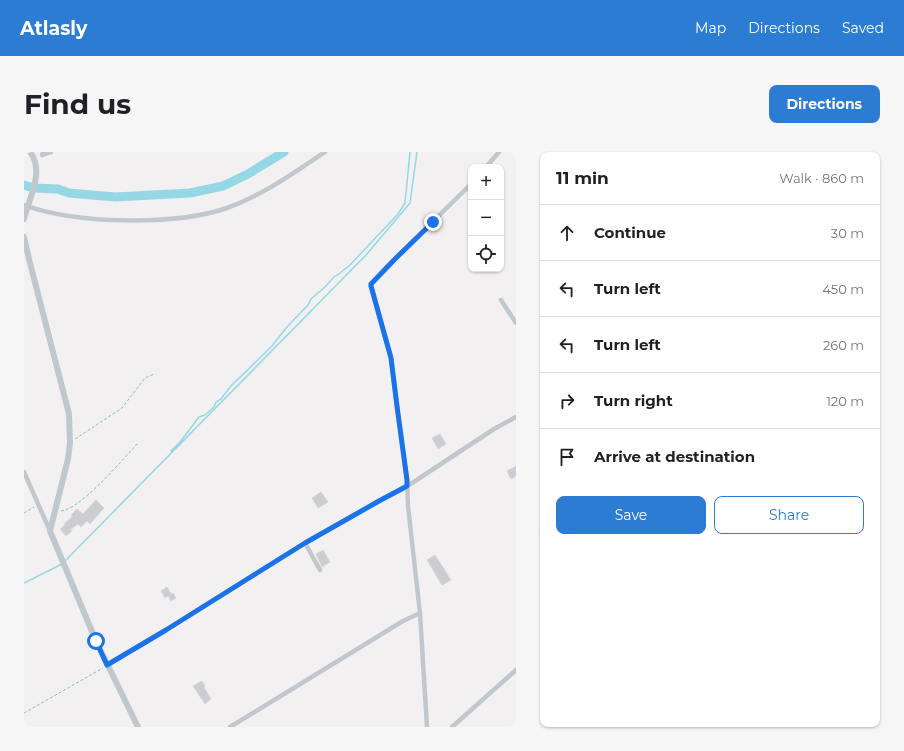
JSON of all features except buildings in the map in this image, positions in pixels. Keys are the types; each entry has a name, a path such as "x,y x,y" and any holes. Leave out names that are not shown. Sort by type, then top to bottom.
{"street":[{"path":"24,219 27,204 35,181 37,165 30,152"},
{"path":"42,152 42,155 51,152"},
{"path":"27,204 54,213 93,219 152,220 208,214 247,200 325,152"},
{"path":"489,164 499,152"},
{"path":"427,727 420,613 408,506 407,480 391,358 371,284 468,187"},
{"path":"24,237 30,266 68,404 70,443 50,531"},
{"path":"501,300 516,324"},
{"path":"105,666 166,630 305,543 407,486 494,429 516,417"},
{"path":"24,472 50,531 105,666 138,727"},
{"path":"305,543 320,570"},
{"path":"230,727 403,621 420,613"},
{"path":"452,727 516,670"}],"path":[{"path":"70,443 122,408 145,378 154,374"},
{"path":"54,511 64,511 77,505 138,443"},
{"path":"24,514 31,508 38,505"},
{"path":"24,714 105,666"}],"waterway":[{"path":"24,185 33,188 58,189 69,193 115,197 190,193 223,186 248,174 284,152"},
{"path":"171,451 181,441 199,417 205,415 214,407 216,402 221,399 230,387 272,346 286,328 308,305 311,299 334,277 350,265 398,214 405,203 410,152"},
{"path":"65,561 366,255 410,203 417,152"},
{"path":"24,583 62,564"}],"route":[{"path":"96,641 107,665 305,543 407,486 391,358 371,284 433,222"}]}
